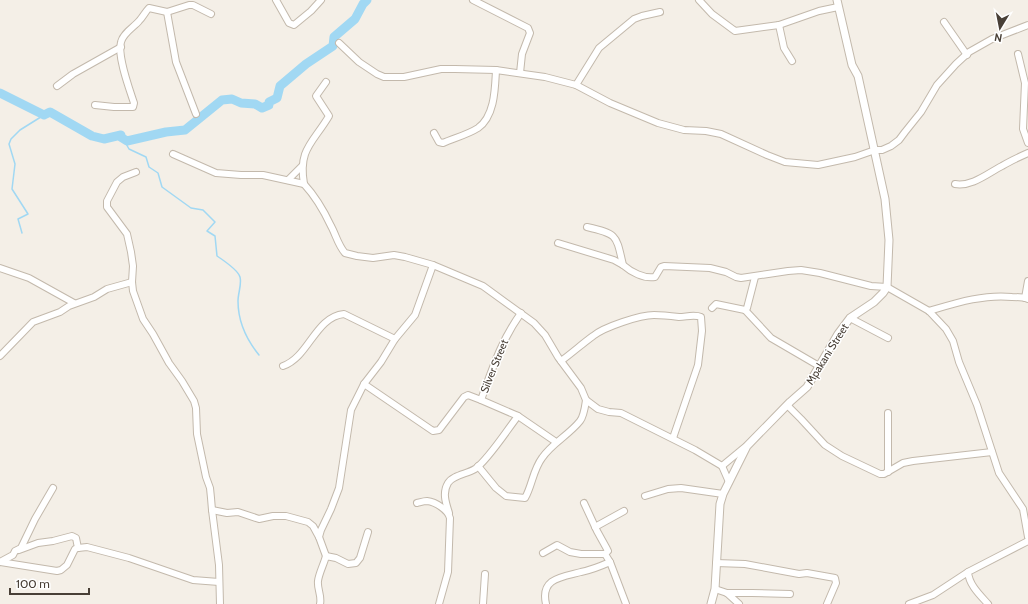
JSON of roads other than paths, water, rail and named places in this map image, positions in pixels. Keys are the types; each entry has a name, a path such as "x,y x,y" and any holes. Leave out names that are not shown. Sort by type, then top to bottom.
{"street":[{"path":"151,0 151,8"},
{"path":"276,0 289,23 294,25 311,11 321,0"},
{"path":"473,0 528,28 530,33 522,54 520,73"},
{"path":"699,0 712,14 735,32 779,25 838,3 852,65 858,76 885,199 889,251 887,287"},
{"path":"95,105 125,108 134,105 126,81 121,42 123,37 139,21 149,8 167,12 189,5 211,14"},
{"path":"167,12 176,62 196,114"},
{"path":"576,85 599,48 634,19 660,12"},
{"path":"944,22 967,54"},
{"path":"779,25 784,48 792,61"},
{"path":"339,43 359,62 384,77 404,77 441,69 496,70 544,76 576,85 610,104 658,122 684,130 706,131 720,134 785,162 818,165 855,157 875,150 882,150 899,140 921,112 941,80 967,54 992,39 1028,25"},
{"path":"57,86 72,74 121,47"},
{"path":"1018,54 1025,83 1023,129 1028,143"},
{"path":"434,133 440,142 443,143 473,130 482,124 488,116 495,92 496,70"},
{"path":"326,82 316,96 329,116 307,148 303,157 302,166 304,184 321,208 331,226 334,235 345,253 373,258 394,255 433,265 483,286 534,323 544,335 561,361 577,380 586,400 598,409 621,413 673,438 722,466 729,482"},
{"path":"955,184 969,183 1028,153"},
{"path":"173,154 216,173 264,175 304,184"},
{"path":"288,180 302,166"},
{"path":"136,172 123,177 117,182 106,203 108,211 127,234 133,266 132,282 135,298 143,319 194,401 196,408 197,434 206,477 210,488 219,565 220,604"},
{"path":"586,228 612,234 619,247 623,266"},
{"path":"558,243 614,260 630,271 649,278 655,277 661,266 710,268 741,278 755,277 773,272 801,270 820,273 871,286 887,287 929,311 946,328 953,341 959,362 977,405 999,473 1023,509 1028,537"},
{"path":"319,537 338,488 351,410 364,384 381,362 395,339 415,314 433,265"},
{"path":"0,268 29,278 74,304"},
{"path":"745,310 747,308 755,277"},
{"path":"929,311 959,302 984,297 1007,296 1027,298 1028,281"},
{"path":"0,356 33,322 94,297 107,289 132,282"},
{"name":"Mpakani Street","path":"711,604 715,589 719,515 723,494 747,446 807,387 838,334 850,318 874,302 887,287"},
{"path":"712,308 716,304 745,310 771,338 819,366"},
{"name":"Silver Street","path":"481,400 500,346 521,313"},
{"path":"283,366 300,354 318,329 339,314 344,314 395,339"},
{"path":"561,361 598,333 617,324 642,316 653,315 683,317 698,315 700,317 702,331 698,365 673,438"},
{"path":"850,318 888,338"},
{"path":"364,384 427,428 437,432 466,396 481,400 518,416 556,442"},
{"path":"478,466 496,488 506,496 525,498 541,458 556,442 581,420 586,400"},
{"path":"787,406 801,418 825,445 842,456 872,471 884,474 904,463 913,461 992,452"},
{"path":"888,413 888,472"},
{"path":"439,604 448,572 450,521 445,497 448,483 450,480 478,466 518,416"},
{"path":"722,466 747,446"},
{"path":"0,562 13,555 21,548 35,519 53,488"},
{"path":"645,496 668,489 681,488 723,494"},
{"path":"418,503 426,501 432,502 439,505 449,513"},
{"path":"584,503 595,527 608,549 606,554 624,603"},
{"path":"212,510 227,513 238,512 259,519 281,516 308,522 313,526 326,556 318,582 321,600 320,604"},
{"path":"595,527 624,511"},
{"path":"326,556 336,558 348,564 356,563 360,558 368,532"},
{"path":"15,552 38,543 72,536 76,538 78,548"},
{"path":"909,604 933,595 968,572 1028,541"},
{"path":"543,553 558,545 566,550 576,553 606,554"},
{"path":"0,562 57,571 61,570 67,565 75,549 87,547 106,551 193,580 219,582"},
{"path":"546,604 544,592 552,580 610,562"},
{"path":"716,563 745,564 799,574 807,573 835,578 836,583 827,604"},
{"path":"968,572 968,575 975,588 988,604"},
{"path":"483,604 485,574"},
{"path":"715,589 727,594 739,604"},
{"path":"727,594 752,592 790,594"}],"waterway":[{"path":"0,93 44,115 50,112 92,136 104,139 121,135 119,136 127,141 166,132 185,130 222,100 232,99 241,103 255,104 262,108 269,105 269,102 277,98 280,86 306,64 333,46 334,37 355,19 363,4 367,0"},
{"path":"22,233 18,219 28,214 12,189 15,164 9,144 11,139 20,130 44,115"},
{"path":"121,135 129,149 146,157 149,167 158,173 162,187 191,208 203,210 215,222 207,231 215,236 217,256 239,274 241,283 238,301 239,316 250,343 259,355"}]}
